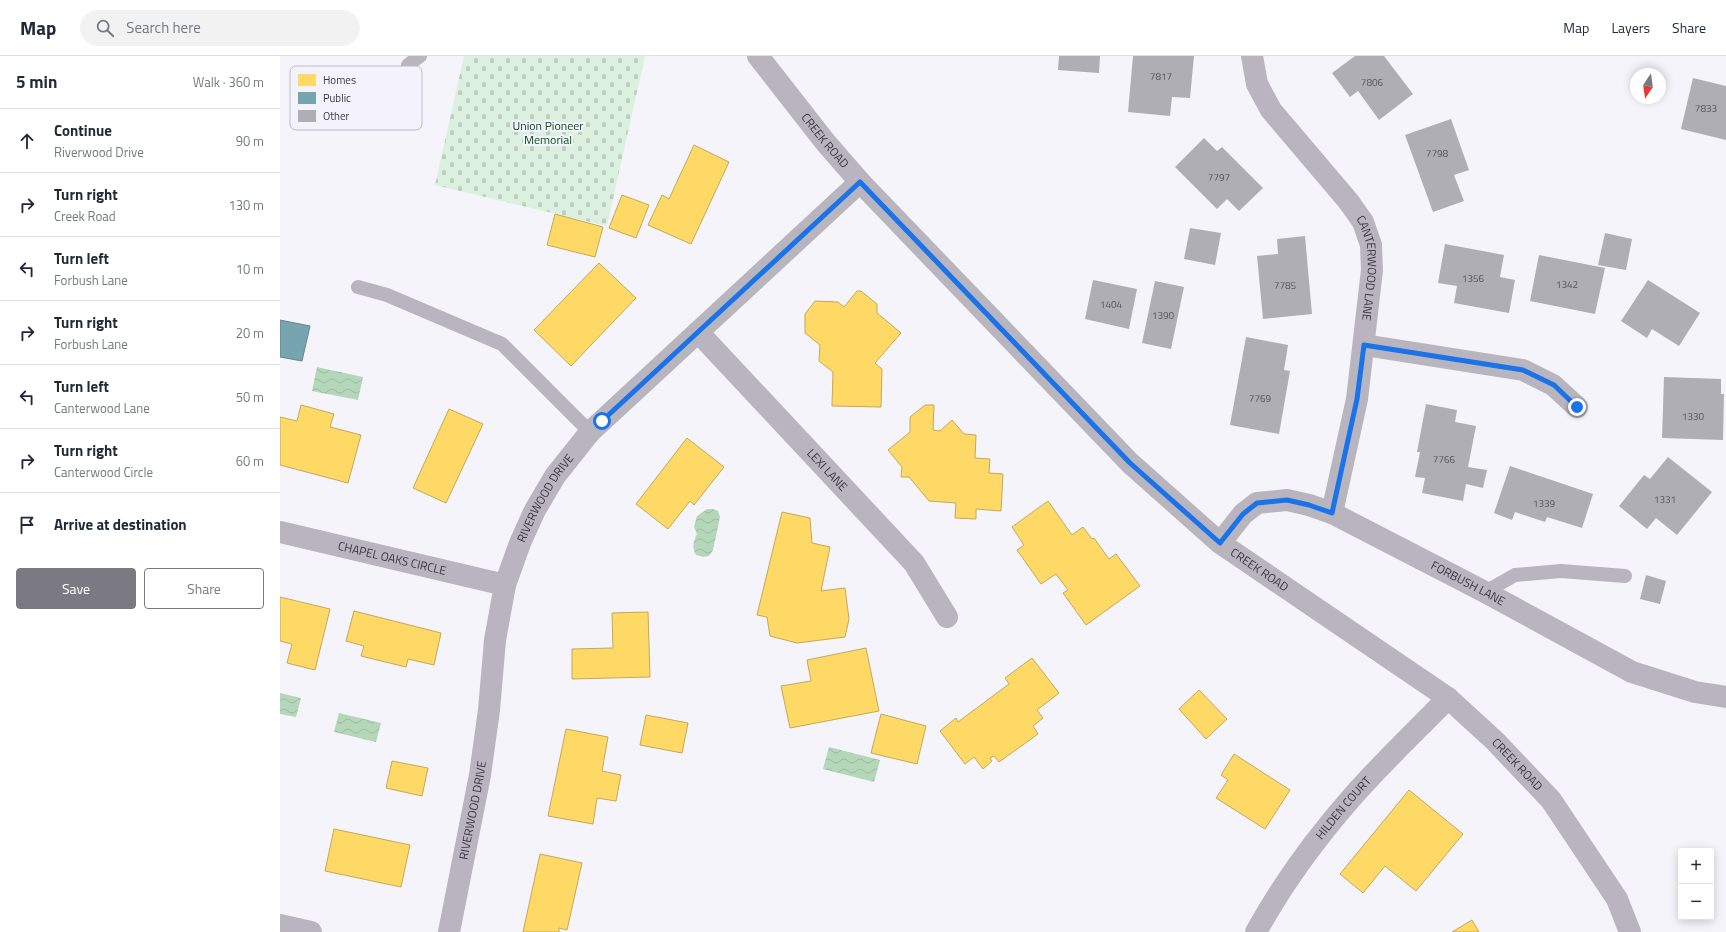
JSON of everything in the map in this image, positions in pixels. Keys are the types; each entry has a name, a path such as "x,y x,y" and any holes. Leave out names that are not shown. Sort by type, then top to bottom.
{"street":[{"name":"CREEK ROAD","path":"758,56 826,144 860,182 1130,463 1220,543 1448,698 1495,741 1551,800 1616,899 1630,932"},
{"name":"CANTERWOOD LANE","path":"1252,56 1257,84 1271,110 1349,202 1363,222 1371,244 1372,270 1357,399 1332,513"},
{"name":"RIVERWOOD DRIVE","path":"449,932 480,775 488,710 494,640 505,585 520,543 535,510 555,476 590,432 860,182"},
{"name":"LEXI LANE","path":"698,332 914,563 947,617"},
{"path":"1364,345 1523,370 1554,385 1577,407"},
{"name":"FORBUSH LANE","path":"1220,543 1243,514 1257,503 1287,500 1309,505 1332,513 1485,592 1632,672 1694,692 1726,698"},
{"name":"CHAPEL OAKS CIRCLE","path":"280,532 505,585"},
{"name":"HILDEN COURT","path":"1256,932 1272,904 1307,852 1348,801 1448,698"},
{"path":"280,925 311,932"}],"lane":[{"path":"408,65 420,56"},
{"path":"358,287 387,295 502,344 590,432"},
{"path":"1485,592 1514,575 1561,571 1625,576"}],"green space":[{"name":"Union Pioneer Memorial","path":"464,56 645,56 607,226 435,185"}],"water":[{"path":"317,367 363,377 358,400 312,391"},
{"path":"707,509 718,511 720,517 713,550 709,556 703,557 696,555 694,550 694,542 697,534 694,527 697,516"},
{"path":"280,693 301,698 296,717 280,714"},
{"path":"339,713 381,723 376,742 334,732"},
{"path":"829,747 880,760 874,782 823,769"}],"building: Homes":[{"path":"694,145 729,162 691,244 648,225 662,195 669,199"},
{"path":"622,195 649,205 636,238 609,228"},
{"path":"555,214 603,227 595,257 547,245"},
{"path":"599,263 636,298 571,366 534,330"},
{"path":"857,291 861,291 877,304 877,313 901,333 875,363 882,369 881,407 832,406 833,372 819,361 820,345 805,333 805,314 815,301 838,302 844,307"},
{"path":"301,405 334,414 330,427 361,435 348,483 280,465 280,417 297,421"},
{"path":"925,405 934,405 933,430 940,431 952,420 964,434 976,435 975,458 990,459 989,473 1003,474 1001,511 976,509 976,519 955,518 956,503 929,501 909,477 901,477 902,467 888,450 910,432 910,417"},
{"path":"449,409 483,424 446,503 413,488"},
{"path":"687,438 724,467 694,505 690,501 668,529 636,504"},
{"path":"1048,501 1072,535 1083,527 1092,539 1094,538 1109,559 1116,554 1140,586 1086,625 1063,593 1068,590 1056,574 1041,584 1017,550 1024,545 1012,527"},
{"path":"782,512 810,518 812,543 830,547 821,591 845,588 849,619 845,637 797,643 770,636 767,617 757,615"},
{"path":"280,597 330,609 315,670 287,663 292,644 280,641"},
{"path":"354,611 441,633 434,665 408,659 406,667 361,656 364,646 346,641"},
{"path":"648,612 650,677 572,679 572,649 613,648 612,613"},
{"path":"866,648 879,711 790,728 781,686 811,681 807,660"},
{"path":"1032,658 1059,693 1037,710 1043,718 1033,726 1038,734 999,762 994,756 990,758 992,761 983,769 974,757 965,764 940,731 956,718 958,722 1009,684 1005,678"},
{"path":"1199,690 1227,719 1206,739 1179,709"},
{"path":"881,714 926,726 917,764 871,753"},
{"path":"646,715 688,723 682,753 640,745"},
{"path":"566,729 608,737 602,771 621,775 616,801 597,798 593,824 548,816"},
{"path":"1234,754 1290,790 1265,829 1216,798 1228,780 1221,775"},
{"path":"392,761 428,768 422,796 386,788"},
{"path":"1409,790 1463,834 1416,891 1385,866 1363,893 1340,874"},
{"path":"334,829 410,845 401,887 325,871"},
{"path":"540,854 582,863 567,930 559,928 559,932 523,932"},
{"path":"1472,920 1479,932 1452,932"}],"building: Public":[{"path":"280,320 310,326 302,361 280,357"}],"building: Other":[{"path":"1059,56 1100,56 1099,73 1058,70"},
{"path":"1133,56 1194,56 1190,98 1172,97 1170,116 1128,112"},
{"path":"1355,56 1384,56 1413,94 1379,120 1358,91 1350,97 1332,73"},
{"path":"1693,78 1726,86 1726,140 1681,129"},
{"path":"1451,119 1469,170 1454,175 1464,201 1433,212 1405,135"},
{"path":"1204,138 1217,151 1222,147 1263,188 1239,211 1227,199 1217,209 1175,167"},
{"path":"1190,228 1221,233 1215,265 1184,259"},
{"path":"1605,233 1632,239 1626,270 1598,265"},
{"path":"1305,236 1312,314 1263,319 1257,256 1278,254 1277,239"},
{"path":"1445,244 1504,255 1500,277 1515,280 1509,313 1454,303 1457,286 1438,283"},
{"path":"1539,255 1605,268 1595,314 1530,301"},
{"path":"1093,280 1137,289 1129,329 1085,319"},
{"path":"1648,280 1700,313 1679,346 1652,329 1647,338 1621,321"},
{"path":"1155,281 1184,287 1171,349 1142,343"},
{"path":"1246,337 1288,345 1284,370 1290,371 1279,434 1230,425"},
{"path":"1664,377 1721,379 1721,394 1724,394 1723,440 1662,438"},
{"path":"1426,404 1457,410 1455,422 1476,426 1468,467 1487,470 1483,488 1466,484 1463,501 1422,493 1425,478 1415,477 1420,452 1417,452"},
{"path":"1668,457 1712,492 1677,535 1656,518 1647,529 1619,506 1644,475 1650,479"},
{"path":"1510,466 1593,494 1582,528 1547,517 1545,522 1515,512 1512,520 1494,513"},
{"path":"1646,575 1666,581 1660,604 1640,599"}],"route":[{"path":"602,421 860,182 1130,463 1220,543 1243,514 1257,503 1287,500 1309,505 1332,513 1357,399 1364,345 1523,370 1554,385 1577,407"}]}
